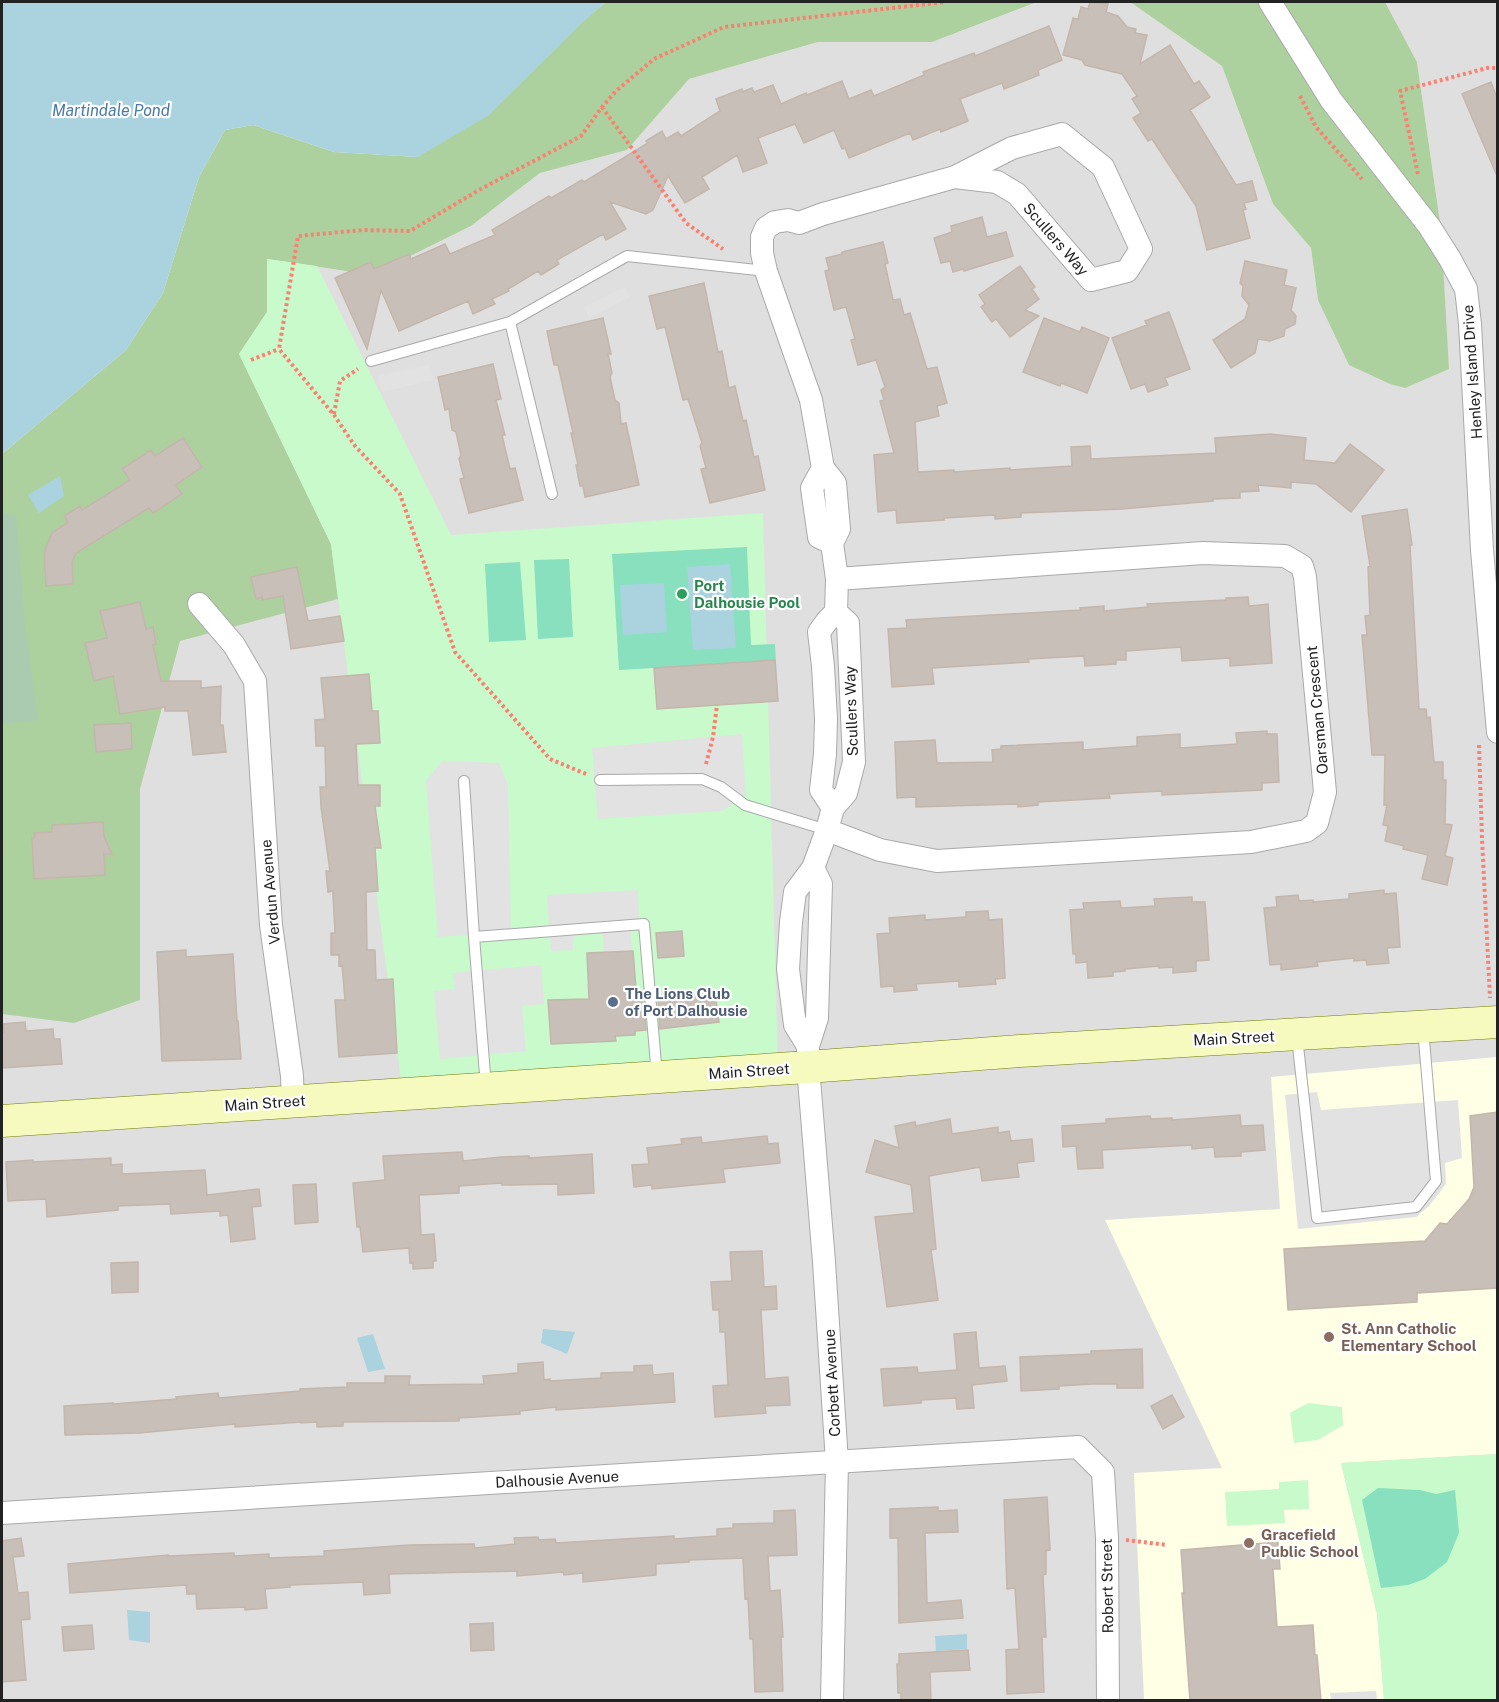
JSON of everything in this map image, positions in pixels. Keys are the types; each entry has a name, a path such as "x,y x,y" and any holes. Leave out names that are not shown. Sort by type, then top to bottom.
{"main road":[{"name":"Main Street","path":"2,1121 657,1077 808,1057 1020,1051 1423,1027 1494,1008"}],"street":[{"name":"Henley Island Drive","path":"1270,2 1331,100 1429,226 1466,289 1470,324 1482,550 1488,735"},
{"name":"Scullers Way","path":"808,1057 795,1025 788,969 791,922 795,892 813,868 833,808 846,793 854,762 848,623 836,612 837,579 832,543 839,529 835,483 823,468 811,400 766,271 762,253 762,237 766,228 775,222 788,220 799,223 823,214 955,177 1012,148 1062,134 1103,167 1142,249 1127,271 1091,280 1017,194 997,182 955,177"},
{"name":"Oarsman Crescent","path":"827,830 880,850 937,861 1251,842 1306,831 1317,823 1325,792 1305,577 1302,566 1285,556 1203,553 837,579"},
{"name":"Verdun Avenue","path":"199,604 234,645 255,681 271,925 292,1076 293,1102"},
{"path":"808,1057 817,1018 821,884 813,868"},
{"name":"Corbett Avenue","path":"808,1057 825,1262 837,1462 832,1701"},
{"name":"Dalhousie Avenue","path":"2,1513 1078,1447 1103,1472"},
{"name":"Robert Street","path":"1103,1472 1107,1538 1108,1701"}],"lane":[{"path":"371,361 510,322 627,256 766,271"},
{"path":"510,322 552,494"},
{"path":"600,780 702,779 721,787 745,805 827,830"},
{"path":"464,781 486,1088"},
{"path":"474,937 644,924 657,1077"},
{"path":"1297,1034 1317,1218 1416,1207 1436,1181 1423,1027"}],"path":[{"path":"1420,184 1400,91 1487,68 1497,69"},
{"path":"1300,96 1316,127 1366,184"},
{"path":"602,107 686,222 723,249"},
{"path":"251,360 279,349"},
{"path":"334,415 340,381 371,361"},
{"path":"702,779 713,737 717,705"},
{"path":"1488,735 1482,838 1494,1008"},
{"path":"1107,1538 1167,1545"}],"shaded area":[{"path":"1037,2 1130,2 1222,66 1273,204 1311,248 1318,300 1441,229 1417,62 1385,2 1497,2 1497,1700 2,1700 2,724 267,259 372,275 471,226 540,173 627,150 689,79 818,42 932,42"},
{"path":"625,287 630,297 589,318 584,307"},
{"path":"429,364 433,380 382,392 378,376"},
{"path":"2,514 16,515 25,625 38,720 2,724"},
{"path":"742,734 746,795 722,811 598,819 592,748"},
{"path":"442,761 499,763 508,785 511,932 438,937 426,781"},
{"path":"638,890 639,924 630,925 632,951 604,952 602,928 573,930 573,950 551,951 547,895"},
{"path":"541,965 544,1004 522,1006 526,1051 440,1059 434,991 455,989 453,973"},
{"name":"St. Ann Catholic Elementary School","path":"1497,1057 1497,1454 1341,1463 1377,1614 1384,1700 1144,1700 1134,1473 1222,1468 1105,1220 1280,1209 1271,1077"},
{"path":"1317,1092 1321,1110 1458,1100 1462,1158 1445,1163 1446,1184 1429,1206 1416,1217 1298,1229 1285,1095"},
{"path":"1376,1691 1377,1700 1331,1700 1330,1693"}],"green space":[{"path":"606,2 1037,2 932,42 818,42 689,79 627,150 540,173 471,226 372,275 267,259 267,312 239,354 331,544 338,599 180,641 140,789 140,1000 74,1023 2,1014 2,454 126,350 163,293 199,177 225,130 253,125 334,152 418,157"},
{"path":"1130,2 1385,2 1417,62 1441,229 1449,369 1405,388 1390,384 1349,365 1318,300 1311,248 1273,204 1222,66"},
{"path":"267,259 317,266 451,535 763,513 778,1068 403,1096 331,544 239,354 267,312"},
{"name":"Port Dalhousie Pool","path":"747,547 751,645 775,644 778,701 657,709 654,668 619,670 612,554"},
{"path":"569,559 573,637 538,639 534,560"},
{"path":"520,562 526,640 489,642 485,564"},
{"path":"1308,1403 1342,1407 1343,1425 1318,1440 1294,1443 1290,1413"},
{"path":"1497,1454 1497,1700 1384,1700 1377,1614 1341,1463"},
{"path":"1308,1480 1309,1509 1284,1510 1285,1523 1227,1526 1225,1492 1279,1489 1279,1482"},
{"path":"1378,1488 1420,1490 1436,1494 1455,1490 1459,1533 1447,1562 1425,1579 1408,1585 1381,1588 1362,1500"}],"water":[{"name":"Martindale Pond","path":"2,2 606,2 489,115 418,157 334,152 253,125 225,130 199,177 163,293 126,350 2,454"},
{"path":"60,476 64,496 39,513 28,495"},
{"path":"730,564 736,648 693,650 687,567"},
{"path":"664,583 667,632 623,635 620,585"},
{"path":"543,1329 575,1332 567,1354 541,1343"},
{"path":"373,1334 385,1369 368,1372 357,1338"},
{"path":"127,1610 150,1612 150,1643 129,1640"},
{"path":"967,1634 967,1649 936,1651 935,1636"}],"building":[{"path":"1090,2 1108,4 1106,12 1118,16 1127,27 1136,29 1135,33 1147,35 1140,64 1170,45 1194,84 1199,81 1210,97 1190,110 1236,185 1252,181 1257,200 1244,203 1246,209 1243,210 1250,238 1207,250 1196,206 1152,139 1148,141 1133,118 1141,113 1132,99 1137,96 1122,74 1085,65 1082,60 1063,55 1073,18 1078,19 1081,7 1088,9"},
{"path":"1049,26 1062,60 1038,70 1039,75 1004,89 1002,83 960,99 968,121 913,140 910,133 849,158 845,148 842,149 834,130 804,143 795,124 758,138 767,163 743,172 737,155 702,177 709,189 685,203 668,176 653,210 646,214 610,202 626,229 606,240 603,234 557,260 559,264 541,275 538,271 508,289 509,291 492,299 495,304 473,314 468,301 399,331 381,290 367,349 335,278 371,262 374,269 409,254 411,259 445,244 450,254 495,235 492,230 549,196 551,198 582,180 584,182 648,143 646,141 662,131 666,139 678,132 681,136 720,111 716,99 742,89 742,92 752,88 754,92 773,85 781,104 842,81 849,99 871,90 874,96 924,75 923,72 974,53 975,56"},
{"path":"1491,82 1497,98 1497,176 1462,94"},
{"path":"982,217 987,237 1006,232 1013,256 964,271 963,269 953,272 950,261 941,263 934,238 952,232 951,226"},
{"path":"883,242 893,300 900,299 904,315 910,313 927,369 937,367 947,403 937,406 939,416 915,422 918,472 1072,466 1071,447 1090,446 1091,459 1216,453 1215,438 1270,434 1306,438 1304,460 1335,463 1350,444 1384,470 1351,512 1316,484 1291,482 1291,488 1258,485 1259,491 1240,492 1240,498 1213,499 1213,501 1122,509 1021,513 1021,517 995,519 995,515 897,523 896,510 878,512 874,455 894,453 880,401 884,400 881,390 885,387 876,360 858,365 851,340 855,339 846,307 834,310 825,271 829,270 826,258"},
{"path":"1245,261 1287,270 1284,285 1296,288 1291,310 1296,316 1295,324 1285,329 1284,336 1270,341 1258,339 1255,353 1231,368 1213,340 1245,319 1249,305 1242,296 1243,286 1240,283"},
{"path":"1020,266 1035,287 1032,289 1039,299 1025,310 1039,316 1010,337 996,319 992,322 981,307 985,304 979,295"},
{"path":"704,283 718,352 722,351 729,388 735,386 743,421 746,420 754,457 758,456 765,490 710,503 701,469 706,468 700,446 702,443 688,399 683,400 665,327 657,329 649,296"},
{"path":"1169,312 1190,369 1165,378 1168,385 1148,392 1145,384 1131,389 1112,338 1147,325 1145,321"},
{"path":"603,318 611,354 608,354 612,373 610,377 615,400 619,403 621,424 626,423 639,485 585,497 583,486 580,486 571,433 573,433 558,365 554,365 547,331"},
{"path":"1044,318 1080,332 1082,327 1109,338 1087,393 1023,372"},
{"path":"493,364 501,399 496,400 505,435 502,435 510,469 515,468 523,500 469,513 460,479 464,478 456,432 452,430 449,409 445,410 438,377"},
{"path":"183,438 202,467 176,485 182,494 153,513 149,508 76,553 72,562 73,584 46,586 44,553 52,533 68,522 64,516 80,506 82,510 130,480 122,469 151,450 155,456"},
{"path":"1407,509 1412,545 1410,545 1419,709 1426,709 1427,718 1430,717 1434,762 1443,762 1443,780 1446,780 1445,824 1452,825 1445,856 1453,858 1447,885 1422,879 1428,855 1403,849 1404,846 1385,841 1388,826 1383,825 1387,805 1384,805 1385,755 1372,755 1362,635 1367,635 1365,616 1370,615 1368,567 1370,566 1362,516"},
{"path":"297,567 308,621 340,616 344,641 291,649 283,596 256,599 251,577"},
{"path":"1248,597 1249,606 1268,604 1272,663 1230,666 1230,658 1182,661 1181,647 1126,651 1126,660 1116,660 1116,664 1085,666 1084,656 932,668 934,684 892,687 888,629 907,628 906,620 1081,610 1080,608 1104,606 1104,611 1148,607 1147,604"},
{"path":"140,602 146,629 153,627 156,644 153,645 161,681 201,681 201,688 221,686 220,725 223,725 226,752 193,755 188,711 165,711 165,707 120,714 113,676 94,681 85,643 107,638 100,611"},
{"path":"775,660 778,701 657,709 654,668"},
{"path":"369,674 372,711 378,711 380,743 356,744 358,785 380,785 380,806 375,806 381,848 375,848 378,891 366,892 367,950 375,950 376,980 393,979 397,1053 339,1057 335,1000 345,1000 339,955 331,955 331,933 335,933 333,891 328,892 326,871 330,871 320,787 326,787 325,746 316,746 315,720 325,719 321,678"},
{"path":"131,723 132,749 96,752 94,725"},
{"path":"1267,731 1267,734 1277,734 1279,782 1262,783 1262,790 1162,795 1162,791 1109,794 1110,798 1038,802 1038,805 1018,807 1018,804 916,807 916,797 897,798 895,742 935,740 937,763 993,762 992,750 1001,749 1001,746 1083,742 1083,750 1137,746 1137,737 1180,734 1180,748 1237,744 1236,733"},
{"path":"103,822 104,836 112,854 104,854 105,875 34,879 32,838 35,837 34,833 52,832 52,825"},
{"path":"1384,890 1384,894 1396,893 1398,916 1400,947 1387,948 1389,963 1367,965 1366,960 1354,961 1354,958 1317,962 1318,966 1281,970 1281,964 1270,965 1264,908 1277,907 1276,897 1298,895 1299,901 1313,900 1313,902 1349,899 1349,894"},
{"path":"1192,897 1192,902 1205,902 1209,960 1196,961 1196,971 1173,973 1173,967 1159,968 1159,966 1125,969 1125,971 1113,972 1113,976 1088,978 1087,962 1076,963 1076,954 1073,954 1070,910 1084,909 1083,903 1120,901 1121,908 1155,906 1154,899"},
{"path":"988,911 989,920 1002,919 1005,978 995,979 996,984 959,987 959,981 916,984 917,990 894,992 894,986 881,987 877,934 890,933 889,918 925,915 925,920 966,917 966,912"},
{"path":"682,931 684,956 658,958 656,933"},
{"path":"186,950 186,957 233,954 241,1059 162,1061 157,952"},
{"name":"The Lions Club of Port Dalhousie","path":"633,951 637,1002 643,1001 646,1030 635,1031 635,1035 615,1036 616,1041 551,1044 548,1000 589,999 587,953"},
{"path":"715,993 719,1022 660,1029 658,999"},
{"path":"25,1022 26,1031 53,1029 54,1039 60,1039 62,1064 2,1068 3,1024"},
{"path":"1497,1112 1497,1288 1417,1293 1417,1302 1288,1310 1284,1249 1425,1241 1440,1223 1447,1224 1469,1199 1474,1187 1470,1116"},
{"path":"1240,1115 1241,1126 1263,1125 1265,1150 1241,1152 1241,1156 1215,1157 1214,1147 1192,1149 1192,1145 1102,1150 1103,1168 1078,1169 1076,1146 1063,1147 1062,1126 1106,1123 1106,1119 1150,1116 1151,1119 1172,1118 1172,1120"},
{"path":"950,1119 952,1134 998,1127 998,1133 1009,1131 1011,1141 1032,1139 1034,1161 1017,1163 1019,1177 982,1181 980,1167 929,1176 936,1249 931,1250 938,1300 887,1307 875,1217 914,1213 911,1185 866,1172 875,1140 899,1148 895,1126 915,1122 916,1126"},
{"path":"767,1136 768,1144 778,1143 780,1163 723,1169 725,1182 652,1189 652,1185 634,1187 632,1165 649,1164 647,1148 682,1144 681,1139 701,1137 702,1143"},
{"path":"462,1152 463,1161 501,1157 529,1156 529,1158 592,1154 594,1193 558,1195 558,1184 502,1185 502,1183 459,1186 459,1193 419,1195 421,1235 434,1234 436,1261 433,1261 433,1268 413,1269 413,1262 410,1263 409,1248 363,1252 360,1227 357,1227 353,1183 385,1180 383,1156"},
{"path":"111,1158 111,1165 122,1164 122,1174 205,1170 207,1195 259,1189 261,1206 252,1207 255,1239 231,1242 228,1215 220,1216 220,1211 171,1214 170,1204 118,1206 118,1210 47,1217 46,1199 8,1201 6,1162"},
{"path":"316,1184 318,1222 295,1224 293,1185"},
{"path":"762,1251 764,1287 776,1286 777,1309 761,1310 765,1379 788,1377 790,1405 765,1406 766,1413 715,1417 713,1386 728,1385 725,1332 720,1332 719,1310 713,1310 711,1282 732,1281 730,1252"},
{"path":"138,1262 138,1292 112,1293 111,1263"},
{"path":"976,1332 979,1368 1005,1366 1007,1381 972,1385 974,1408 957,1409 956,1398 921,1400 921,1403 884,1406 881,1369 917,1367 918,1373 957,1370 954,1334"},
{"path":"1142,1349 1143,1388 1117,1388 1117,1384 1092,1384 1021,1391 1020,1357"},
{"path":"543,1362 544,1380 550,1379 550,1381 601,1378 601,1373 634,1372 634,1366 652,1365 653,1375 673,1373 675,1402 556,1410 556,1407 520,1411 520,1414 459,1418 459,1421 343,1422 343,1426 317,1427 317,1422 235,1427 235,1424 139,1433 65,1435 64,1406 177,1399 176,1397 218,1393 219,1398 300,1391 300,1389 347,1387 347,1383 385,1383 385,1376 410,1376 409,1385 484,1384 483,1376 518,1373 518,1364"},
{"path":"1172,1395 1184,1417 1163,1429 1151,1406"},
{"path":"1047,1497 1050,1550 1046,1551 1046,1574 1043,1575 1046,1637 1042,1637 1044,1692 1007,1694 1006,1650 1019,1649 1015,1588 1007,1589 1004,1500"},
{"path":"938,1507 938,1511 957,1510 958,1532 925,1533 927,1603 961,1600 963,1618 899,1623 898,1538 890,1538 890,1509"},
{"path":"795,1510 797,1555 768,1556 770,1591 780,1590 783,1691 755,1692 753,1639 750,1639 748,1598 745,1599 743,1558 656,1564 656,1575 583,1582 583,1573 564,1575 563,1572 517,1576 517,1571 389,1574 390,1593 364,1595 363,1582 290,1585 290,1587 265,1589 267,1608 245,1610 245,1607 197,1609 196,1594 187,1594 186,1585 70,1593 68,1564 168,1555 234,1553 234,1556 269,1554 269,1558 324,1556 324,1551 409,1545 474,1544 475,1548 515,1544 514,1538 555,1539 556,1543 674,1536 674,1539 717,1536 717,1529 733,1528 733,1524 774,1523 774,1511"},
{"path":"21,1538 24,1556 13,1557 18,1593 28,1592 30,1619 21,1620 26,1680 2,1682 2,1541"},
{"path":"1278,1542 1280,1569 1273,1569 1277,1627 1313,1625 1321,1701 1190,1701 1181,1550"},
{"path":"493,1623 494,1650 471,1651 470,1624"},
{"path":"92,1625 94,1649 64,1651 62,1627"},
{"path":"968,1650 970,1670 930,1672 931,1701 901,1701 901,1693 898,1693 899,1654"}],"place":[{"name":"Port Dalhousie Pool","path":"682,594"},
{"name":"The Lions Club of Port Dalhousie","path":"613,1002"},
{"name":"St. Ann Catholic Elementary School","path":"1329,1337"},
{"name":"Gracefield Public School","path":"1249,1543"}]}
